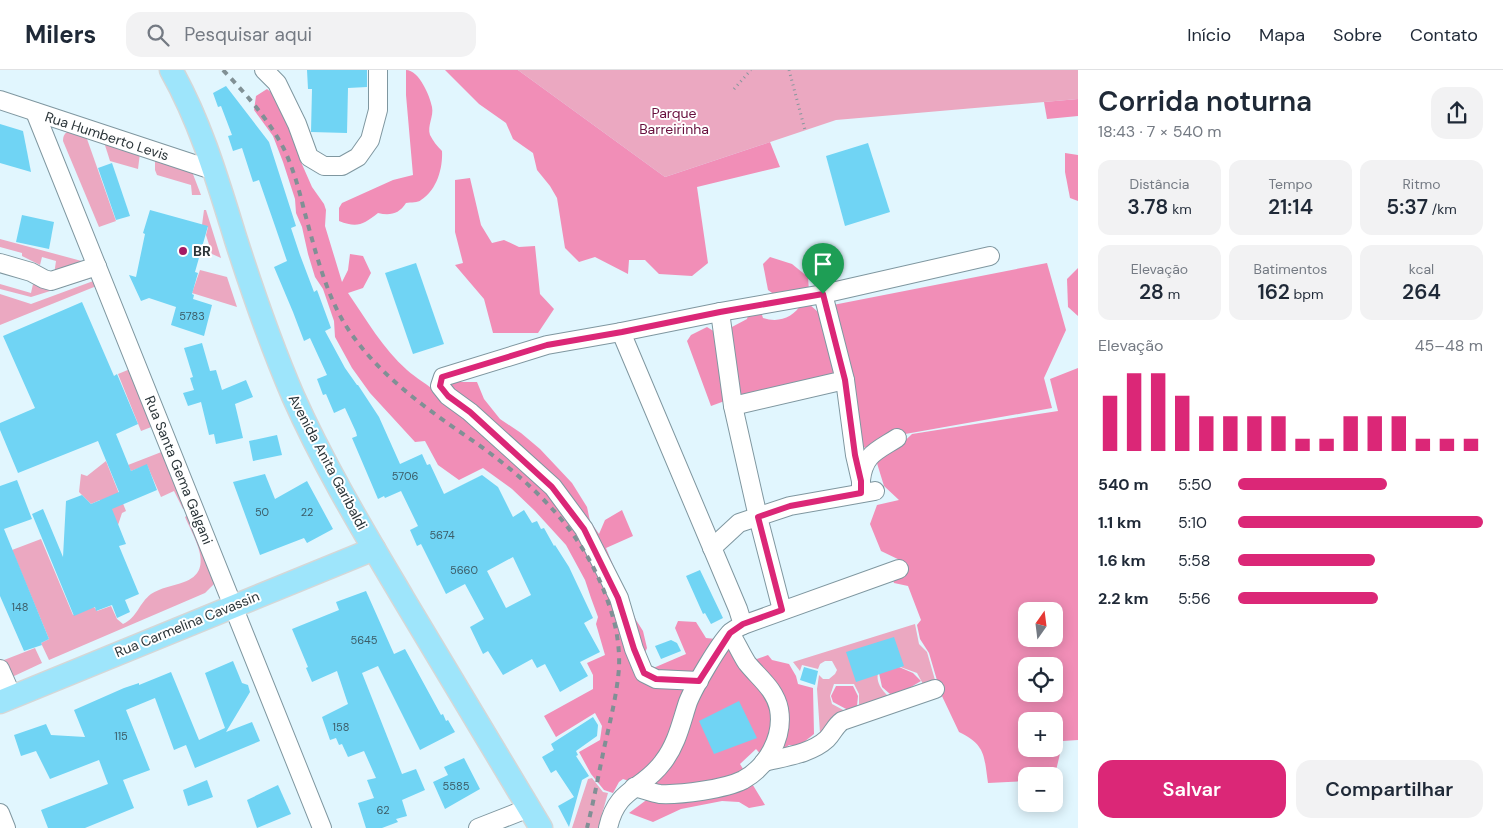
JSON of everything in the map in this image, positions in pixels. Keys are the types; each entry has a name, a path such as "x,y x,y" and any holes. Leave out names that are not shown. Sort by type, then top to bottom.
{"main road":[{"name":"Avenida Anita Garibaldi","path":"171,70 190,108 215,171 262,320 282,370 318,447 374,549 541,828"},
{"name":"Rua Carmelina Cavassin","path":"6,699 374,549"}],"street":[{"path":"265,70 277,83 297,124 309,157 324,166 342,166 358,157 370,140 378,110 378,70"},
{"name":"Rua Humberto Levis","path":"0,100 215,171"},
{"name":"Rua Santa Gema Galgani","path":"36,112 322,828"},
{"path":"699,681 656,679 644,673 634,649 618,598 584,529 552,487 470,412 448,396 440,386 442,377 547,345 823,294 990,256"},
{"path":"0,264 32,272 51,281 97,266"},
{"path":"823,294 845,380 855,455 866,488"},
{"path":"720,312 733,406 758,517 782,610"},
{"path":"622,332 738,609 737,629 747,662 776,698 780,723 776,742 764,762 754,773 742,780 712,788 660,794 634,787"},
{"path":"733,406 845,380"},
{"path":"866,488 863,466 872,454 897,438"},
{"path":"712,548 739,523 790,506 866,488"},
{"path":"608,828 611,814 619,800 654,774 672,749 690,699 699,681 737,629 782,610 899,569"},
{"path":"0,669 6,699"},
{"path":"764,762 813,749 828,738 837,724 842,721 935,689"},
{"path":"478,828 529,808"},
{"path":"0,812 6,828"}],"path":[{"path":"734,88 751,70"},
{"path":"789,70 804,130"}],"green space":[{"name":"Parque Barreirinha","path":"518,70 1078,70 1078,99 836,120 665,177"},
{"path":"70,130 87,139 116,221 99,227 63,141 63,137"},
{"path":"104,142 140,153 138,169 110,161"},
{"path":"155,158 191,169 201,195 192,195 191,185 157,175"},
{"path":"204,210 206,210 221,258 212,254 206,235 208,227 202,225"},
{"path":"0,239 89,263 54,275 56,261 42,257 40,265 22,256 22,253 0,247"},
{"path":"200,270 227,277 237,307 192,293"},
{"path":"93,272 95,277 31,297 0,289 0,284 31,293 33,284 48,289"},
{"path":"96,280 99,285 0,325 0,294 31,304"},
{"path":"135,367 159,424 141,431 118,374"},
{"path":"164,451 186,508 183,509 174,491 161,497 147,465 131,471 128,465"},
{"path":"106,461 126,511 122,513 118,525 100,500 91,504 79,492 81,474 87,476"},
{"path":"189,514 215,583 205,593 49,660 41,643 49,639 12,550 41,539 73,615 94,607 97,611 111,606 117,619 123,624 132,618 151,594 194,577 199,570 201,562 200,553 185,517"},
{"path":"915,624 919,644 927,652 935,680 923,684 917,673 884,661 879,671 878,679 888,696 859,705 859,694 854,684 834,684 830,696 832,704 847,712 830,720 820,733 817,689 819,675 823,679 829,679 837,670 832,661 825,661 820,664 818,669 802,665 800,671 793,662"},
{"path":"35,648 42,663 12,677 4,660"},
{"path":"592,778 603,792 608,793 598,828 572,828 588,779"}],"shaded area":[{"path":"406,70 411,71 419,79 431,102 430,135 442,151 440,171 435,185 427,196 420,201 406,203 400,210 394,213 378,213 364,223 355,225 339,221 339,208 342,203 393,180 413,175 406,95"},
{"path":"445,70 518,70 665,177 770,142 780,167 697,187 708,263 692,276 659,274 645,260 629,260 628,274 595,257 579,262 565,248 557,198 537,170 533,153 513,139 506,123 479,104"},
{"path":"267,89 277,97 283,106 301,162 312,187 324,204 326,210 325,226 342,282 348,270 350,254 363,256 371,273 363,288 348,293 390,353 411,373 438,393 451,382 477,382 484,399 500,419 540,449 572,483 587,507 590,521 599,534 605,520 622,510 633,536 606,548 636,620 643,631 647,648 643,657 651,669 686,654 675,628 678,621 696,622 706,638 745,642 754,660 768,655 772,660 789,664 798,684 813,688 814,734 799,746 789,745 778,754 763,757 756,749 740,764 765,805 749,808 739,802 722,801 681,809 653,822 629,813 649,798 629,781 623,779 619,782 613,793 604,790 591,774 579,752 600,740 602,726 595,713 556,737 544,716 593,689 593,675 587,663 605,655 596,624 598,617 585,580 566,545 512,489 483,468 459,480 438,465 425,441 415,442 370,393 352,368 335,337 334,321 323,289 315,277 302,227 296,213 295,199 283,162 273,136 254,110 256,96"},
{"path":"1078,99 1078,116 1047,119 1044,102"},
{"path":"1065,153 1078,155 1078,201 1070,198 1065,172"},
{"path":"470,178 481,225 492,243 504,240 519,247 535,246 540,294 554,309 538,333 493,333 484,299 455,265 463,263 455,232 455,180"},
{"path":"770,257 792,264 808,277 809,291 782,300 768,290 763,264"},
{"path":"1047,263 1066,330 1044,378 1052,408 877,439 874,446 862,448 833,305"},
{"path":"1078,268 1078,316 1068,307 1067,279"},
{"path":"802,303 809,304 818,312 836,373 741,395 711,406 687,341 691,335 707,327 715,332 730,328 747,319 749,312 760,309 763,318 775,320 785,318 790,316"},
{"path":"1078,368 1078,740 1063,741 1063,712 1018,712 1018,757 1059,757 1057,767 1018,767 1018,781 988,783 982,752 974,742 959,732 941,694 929,653 920,639 917,625 921,620 908,586 894,583 892,577 905,575 906,563 881,551 870,524 877,505 899,500 884,486 876,460 894,451 912,434 1058,411 1050,379"},
{"path":"899,667 913,673 921,681 901,693 890,694 882,687 879,673"},
{"path":"836,686 853,686 858,696 857,706 848,710 833,702 831,696"}],"building":[{"path":"307,70 367,70 367,87 348,88 347,133 311,132 312,89 308,89"},
{"path":"226,86 269,142 296,226 291,228 300,255 314,292 317,290 331,328 325,331 345,368 379,417 400,464 422,454 427,465 430,464 444,494 482,475 498,487 513,517 524,510 532,523 537,521 541,529 544,528 569,567 593,618 584,623 600,652 580,662 588,676 560,692 545,664 537,668 532,659 503,675 488,651 483,654 470,627 484,619 465,584 446,594 421,544 417,546 410,530 418,526 401,491 378,499 352,438 357,436 345,408 334,413 326,394 323,395 317,379 327,375 310,338 304,341 274,267 287,261 259,180 253,182 242,148 233,151 228,136 232,135 221,106 218,107 213,93","holes":["513,557 531,595 506,608 487,571"]},
{"path":"0,124 23,131 31,172 0,163"},
{"path":"868,143 890,212 845,226 826,156"},
{"path":"112,163 130,216 116,220 98,168"},
{"path":"150,210 208,226 195,272 198,273 192,294 194,295 193,299 212,305 204,336 171,325 176,307 149,298 141,301 129,275 136,277 145,234 143,233"},
{"path":"22,215 54,222 49,249 16,242"},
{"path":"416,263 444,344 413,354 385,273"},
{"path":"82,302 114,376 117,374 138,424 116,434 131,471 147,464 157,490 112,509 126,544 119,546 139,594 125,600 130,612 117,618 112,605 96,611 95,607 74,616 32,514 43,509 63,557 66,501 82,495 91,504 119,492 98,441 18,473 0,430 0,423 35,408 3,336"},
{"path":"202,343 210,371 216,370 222,390 246,380 253,397 235,404 243,438 216,444 214,434 209,435 201,402 188,406 183,393 194,390 190,378 193,377 184,348"},
{"path":"277,435 282,455 253,461 249,441"},
{"path":"265,474 275,499 307,481 333,529 307,543 304,538 260,555 233,482"},
{"path":"17,480 32,519 4,529 49,639 41,643 42,645 24,651 0,596 0,486"},
{"path":"700,570 723,618 711,624 705,613 703,614 686,576"},
{"path":"366,591 394,654 405,649 441,715 443,714 446,721 448,720 455,732 420,750 378,666 362,673 402,774 416,769 425,790 402,800 407,816 396,819 398,822 382,828 366,828 358,803 374,798 367,780 376,778 364,751 348,757 342,744 339,745 336,738 330,740 322,717 348,704 337,671 312,682 306,668 308,667 292,629 339,610 336,602"},
{"path":"894,637 904,666 856,682 846,652"},
{"path":"671,640 677,643 681,651 661,659 655,646"},
{"path":"233,661 242,683 248,685 250,692 226,732 252,722 260,741 195,768 186,745 174,750 155,698 126,710 150,770 123,780 134,808 85,828 48,828 41,810 108,784 99,760 50,779 36,751 21,756 14,735 46,724 51,735 85,737 74,710 124,688 139,683 139,685 171,672 199,740 225,728 205,673"},
{"path":"804,667 818,671 815,685 800,680"},
{"path":"739,701 757,738 714,754 699,721"},
{"path":"593,717 598,725 597,736 576,751 578,755 576,756 589,776 582,780 569,827 558,806 574,797 556,770 551,773 542,757 554,750 551,744"},
{"path":"464,758 480,789 445,809 433,782 448,775 444,767"},
{"path":"207,780 213,797 188,806 183,790"},
{"path":"278,785 291,814 257,828 247,800"}],"railway":[{"path":"223,70 256,108 284,149 296,179 330,295 343,321 356,340 370,357 403,389 498,459 538,494 572,534 587,556 599,579 616,628 619,668 614,706 587,828"}],"place":[{"name":"BR","path":"183,251"}],"route":[{"path":"823,294 845,380 855,455 861,481 861,493 790,506 758,517 782,610 743,624 730,633 699,681 656,679 644,673 634,649 618,598 584,529 552,487 470,412 448,396 440,386 442,377 547,345 823,294"}]}
